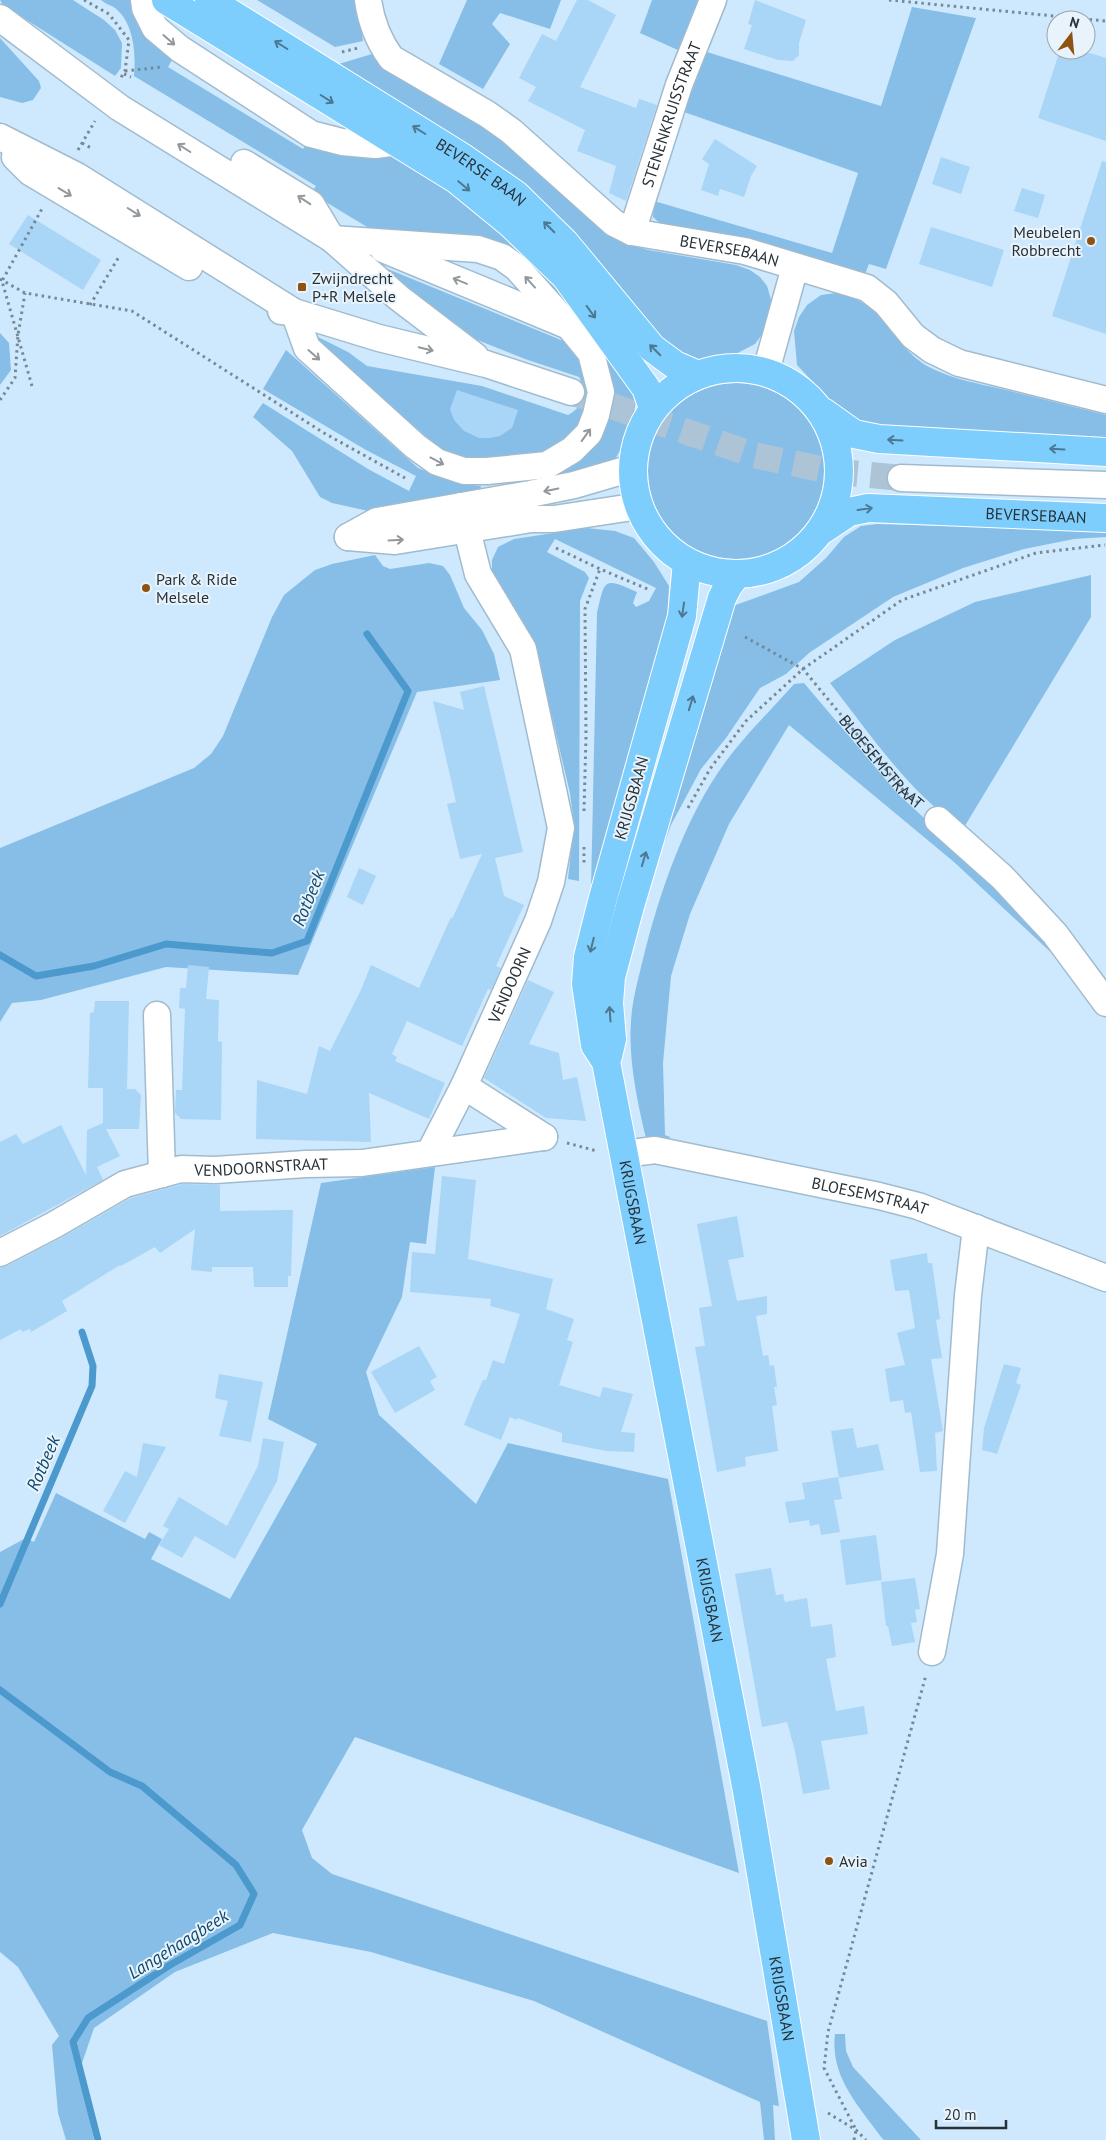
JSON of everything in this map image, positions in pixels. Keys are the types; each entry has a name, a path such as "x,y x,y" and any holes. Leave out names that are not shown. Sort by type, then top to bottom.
{"main road":[{"path":"166,0 222,16"},
{"name":"BEVERSE BAAN","path":"222,16 398,142 456,179 511,224 566,277 646,388 653,408"},
{"name":"BEVERSE BAAN","path":"222,16 463,158 516,195 565,243 652,348 675,366 696,374"},
{"path":"822,411 836,439 840,470 836,502 822,530 799,553 770,569 737,574 711,571 687,562 666,547 650,528 639,506 634,487 632,468 638,436 653,408 680,383 696,374 731,367 766,371 797,386 822,411 854,434 879,439 1106,452"},
{"name":"BEVERSEBAAN","path":"822,530 849,512 868,508 1106,518"},
{"name":"KRIJGSBAAN","path":"687,562 682,616 603,898 588,957 586,984 595,1045 606,1062 748,1791 806,2140"},
{"name":"KRIJGSBAAN","path":"606,1062 612,1039 609,1003 611,977 630,906 722,598 737,574"}],"street":[{"path":"144,0 145,8 155,28 180,49 311,134 342,142 375,145 398,142"},
{"name":"BEVERSEBAAN","path":"368,0 370,14 380,44 391,58 487,114 511,131 614,223 632,232 745,252 866,288 886,302 913,336 932,350 959,363 1106,400"},
{"name":"STENENKRUISSTRAAT","path":"632,232 680,85 713,0"},
{"path":"0,18 28,39 128,93 311,204 332,239 399,298 486,364"},
{"path":"0,137 77,176 294,312 307,348 415,446 437,462 464,471 487,472 547,465 572,450 589,433 596,415 601,392 591,354 569,326 517,268 502,257 478,249 332,239"},
{"path":"0,141 30,172 256,309 294,312 379,338 486,364 571,392"},
{"path":"0,166 30,172"},
{"path":"361,240 569,326"},
{"path":"766,371 795,267"},
{"path":"464,518 632,468"},
{"path":"900,478 1106,485"},
{"path":"464,518 639,506"},
{"name":"VENDOORN","path":"430,1152 464,1086 538,921 551,882 561,828 523,649 478,574 464,518"},
{"name":"BLOESEMSTRAAT","path":"938,820 1009,884 1055,934 1106,1002"},
{"path":"157,1015 162,1174"},
{"path":"464,1086 544,1137"},
{"path":"430,1152 544,1137"},
{"name":"BLOESEMSTRAAT","path":"624,1154 655,1150 879,1196 918,1206 1106,1278"},
{"name":"VENDOORNSTRAAT","path":"0,1253 54,1225 125,1184 162,1174 181,1170 215,1170 306,1164 362,1164 430,1152"},
{"path":"932,1652 950,1554 968,1295 976,1228"}],"path":[{"path":"889,0 1106,21"},
{"path":"130,77 124,72 168,66"},
{"path":"82,143 91,148"},
{"path":"32,386 1,280 44,207"},
{"path":"1,280 25,293 132,311 324,433 405,478"},
{"path":"0,400 15,378 18,335 25,293"},
{"path":"686,811 710,769 746,721 804,669 902,600 1036,553 1106,545"},
{"path":"556,548 650,590"},
{"path":"584,816 586,737 584,609 600,569"},
{"path":"745,637 804,669"},
{"name":"BLOESEMSTRAAT","path":"804,669 903,790 938,820"},
{"path":"584,845 584,874"},
{"path":"544,1137 608,1154 624,1154"},
{"path":"854,2140 856,2130 824,2068 828,2032 932,1652"},
{"path":"798,2093 856,2130 866,2140"}],"shaded area":[{"path":"0,0 73,0 104,20 115,30 122,43 121,68 115,76 3,5"},
{"path":"101,0 135,0 175,55 168,67 303,149 310,138 391,155 427,173 529,254 621,366 631,386 635,402 633,418 621,449 612,462 605,467 557,481 554,474 567,469 594,447 605,427 612,402 528,267 372,230 311,193 316,186 134,76 135,58 130,30 121,14"},
{"path":"257,0 357,0 363,41 335,47"},
{"path":"467,0 561,0 550,29 500,13 492,24 510,44 483,89 439,64"},
{"path":"652,0 698,0 680,51 640,33"},
{"path":"912,7 976,18 886,269 869,264 863,279 662,225 653,217 654,201 832,253 858,173 684,112 707,52 881,106"},
{"path":"0,38 39,81 41,88 33,100 22,103 0,97"},
{"path":"372,54 381,64 470,116 537,170 603,231 621,242 648,250 736,265 750,270 760,277 767,286 772,303 764,332 755,344 730,357 700,360 682,357 332,66"},
{"path":"373,263 566,342 582,358 592,381 587,424 549,456 467,463 438,447 320,343 318,337 348,352 367,366 482,386 568,415 578,408 583,399 582,383 579,377 525,359 470,337"},
{"path":"836,293 853,298 867,306 907,350 933,369 967,381 1106,415 1106,446 862,427 840,411 797,365 794,331 799,317 807,305 821,295"},
{"path":"0,333 9,343 11,370 0,385"},
{"path":"286,350 418,468 456,483 481,486 480,494 382,514 332,503 320,497 292,451 253,417 263,403 368,469 409,491 416,476 366,450 263,389"},
{"path":"727,383 745,383 762,386 778,393 804,415 814,429 821,445 824,471 823,488 818,505 804,527 792,539 778,549 762,556 745,559 727,559 710,556 694,549 668,527 658,513 651,497 648,480 648,462 651,445 658,429 680,403 694,393 710,386"},
{"path":"877,524 1106,530 1106,537 1074,539 1024,549 963,568 893,597 809,653 786,674 760,688 726,738 701,769 671,825 655,868 733,606 799,582 826,558 844,537 861,526"},
{"path":"587,528 615,531 634,538 654,562 669,586 667,626 591,889 597,613 604,587 607,584 618,584 637,592 633,603 636,607 649,601 656,588 555,539 547,552 585,572 589,578 580,601 579,881 568,879 574,824 570,793 534,641 513,614 492,581 492,560 498,547 514,539"},
{"path":"375,555 383,566 390,569 429,563 443,566 450,575 464,608 482,630 494,654 500,680 417,692 298,975 166,967 41,1000 12,1003 0,1022 0,848 194,768 211,754 223,736 272,617 284,595 315,570 332,564"},
{"path":"1091,575 1091,617 963,829 925,798 891,762 830,683 895,640 975,602"},
{"path":"804,683 898,794 1011,898 1059,960 954,862 789,725 729,824 690,914 671,976 663,1063 665,1135 670,1137 667,1144 647,1142 632,1067 630,1036 636,990 643,959 667,878 689,824 717,774 740,743 794,684"},
{"path":"435,1167 426,1244 410,1242 402,1297 366,1372 379,1415 476,1504 508,1443 668,1479 739,1873 355,1737 302,1830 312,1858 332,1874 767,2021 779,2106 773,2105 775,2140 764,2140 760,2102 534,2001 371,1952 273,1933 175,1972 94,2028 79,2072 94,2140 66,2140 58,2113 52,2045 59,2036 18,1967 0,1952 0,1552 26,1538 34,1542 56,1493 145,1539 149,1532 162,1539 151,1559 230,1599 317,1444 268,1419 321,1183"},
{"path":"835,2034 845,2034 846,2051 853,2067 921,2140 884,2140 881,2137 847,2089 841,2076 835,2049"}],"building":[{"path":"577,0 588,0 616,15 580,87 636,108 639,99 657,105 626,201 609,193 616,166 577,151 585,130 528,101 536,87 519,78 542,34 556,41"},
{"path":"755,0 806,20 799,43 799,55 793,61 778,60 744,49 752,25 748,24"},
{"path":"1096,55 1106,58 1106,141 1038,118 1057,60 1096,60"},
{"path":"715,139 757,166 751,176 744,197 720,189 718,196 701,190 709,164 702,159"},
{"path":"941,157 970,167 961,194 932,184"},
{"name":"Meubelen Robbrecht","path":"1102,161 1106,162 1106,334 1052,316"},
{"path":"1022,188 1045,195 1038,218 1014,211"},
{"path":"28,215 101,260 83,290 9,244"},
{"path":"931,227 1004,250 992,287 919,264"},
{"path":"457,390 518,410 512,428 500,436 490,438 479,438 464,431 454,420 450,409"},
{"path":"484,686 523,852 495,858 504,896 524,905 496,966 501,968 491,990 488,989 462,1046 407,1021 392,1054 397,1057 395,1061 445,1083 429,1119 369,1093 371,1142 256,1139 257,1080 307,1094 319,1046 330,1051 360,992 371,965 419,988 482,854 460,859 447,804 456,802 433,701 464,710 460,692"},
{"path":"359,868 376,876 363,905 347,897"},
{"path":"188,965 209,967 206,999 219,1000 218,1041 222,1042 221,1120 181,1119 175,1113 176,1090 182,1090 185,1009 179,1008 180,988 186,988"},
{"path":"528,980 554,992 529,1044 559,1053 563,1080 577,1077 586,1121 546,1118 484,1078"},
{"path":"95,1001 129,1001 127,1089 135,1089 141,1095 139,1129 106,1129 120,1156 97,1167 103,1180 0,1236 0,1142 16,1134 23,1144 61,1125 86,1175 87,1130 103,1123 103,1088 88,1088 90,1013 94,1012"},
{"path":"442,1176 476,1180 468,1259 553,1279 546,1309 574,1319 567,1340 573,1342 559,1385 600,1397 603,1387 633,1394 621,1432 635,1433 634,1452 606,1451 562,1442 562,1433 517,1418 517,1420 510,1417 501,1440 464,1425 483,1380 486,1380 493,1360 504,1364 520,1314 490,1306 491,1299 410,1292 412,1252 435,1254"},
{"path":"183,1184 220,1185 220,1211 293,1210 291,1276 288,1276 288,1287 254,1287 253,1267 212,1267 212,1272 191,1270 195,1229 160,1253 155,1247 120,1265 62,1301 67,1311 31,1332 30,1329 22,1332 21,1329 0,1340 0,1268 61,1238 131,1198"},
{"path":"737,1216 744,1257 728,1260 737,1301 767,1296 767,1314 756,1316 763,1356 768,1355 770,1366 774,1365 777,1387 774,1387 777,1405 772,1406 778,1451 745,1457 746,1466 717,1472 695,1347 705,1346 699,1308 712,1306 697,1224"},
{"path":"927,1253 928,1263 932,1263 940,1319 936,1320 942,1358 931,1359 943,1431 935,1433 937,1471 920,1472 911,1412 905,1413 903,1400 890,1402 885,1369 905,1365 897,1333 915,1328 909,1290 895,1291 890,1260"},
{"path":"419,1346 437,1377 430,1381 435,1390 395,1413 371,1372"},
{"path":"1004,1364 1021,1368 1016,1383 1021,1385 997,1454 982,1450 984,1428"},
{"path":"219,1374 263,1382 251,1442 219,1436 228,1401 215,1398"},
{"path":"853,1428 857,1448 878,1444 884,1470 839,1478 831,1431"},
{"path":"263,1438 284,1442 277,1481 235,1559 195,1536 182,1558 159,1545 169,1529 163,1526 179,1497 227,1526 258,1466"},
{"path":"143,1443 166,1447 125,1523 103,1511 125,1471 137,1477"},
{"path":"838,1477 842,1499 834,1500 840,1532 821,1535 819,1524 810,1526 809,1520 789,1523 785,1502 805,1499 802,1483"},
{"path":"876,1535 882,1580 846,1585 840,1540"},
{"path":"771,1568 776,1595 783,1594 785,1602 807,1598 811,1627 832,1624 836,1657 826,1659 836,1711 864,1706 868,1734 821,1741 830,1789 803,1794 795,1751 787,1722 762,1727 735,1574"},
{"path":"915,1578 920,1609 915,1610 917,1622 911,1623 915,1642 892,1646 888,1626 886,1626 881,1582"}],"waterway":[{"name":"Rotbeek","path":"0,955 36,976 94,966 166,944 272,953 307,941 408,691 367,634"},
{"name":"Rotbeek","path":"0,1604 92,1386 93,1366 82,1332"},
{"name":"Langehaagbeek","path":"0,1690 110,1772 142,1786 236,1865 254,1894 240,1925 170,1965 88,2018 73,2042 98,2140"}],"tunnel":[{"path":"571,392 754,455 830,471 901,478"}],"place":[{"name":"Meubelen Robbrecht","path":"1091,241"},
{"name":"Zwijndrecht P+R Melsele","path":"302,287"},
{"name":"Park & Ride Melsele","path":"146,588"},
{"name":"Avia","path":"829,1861"}]}
